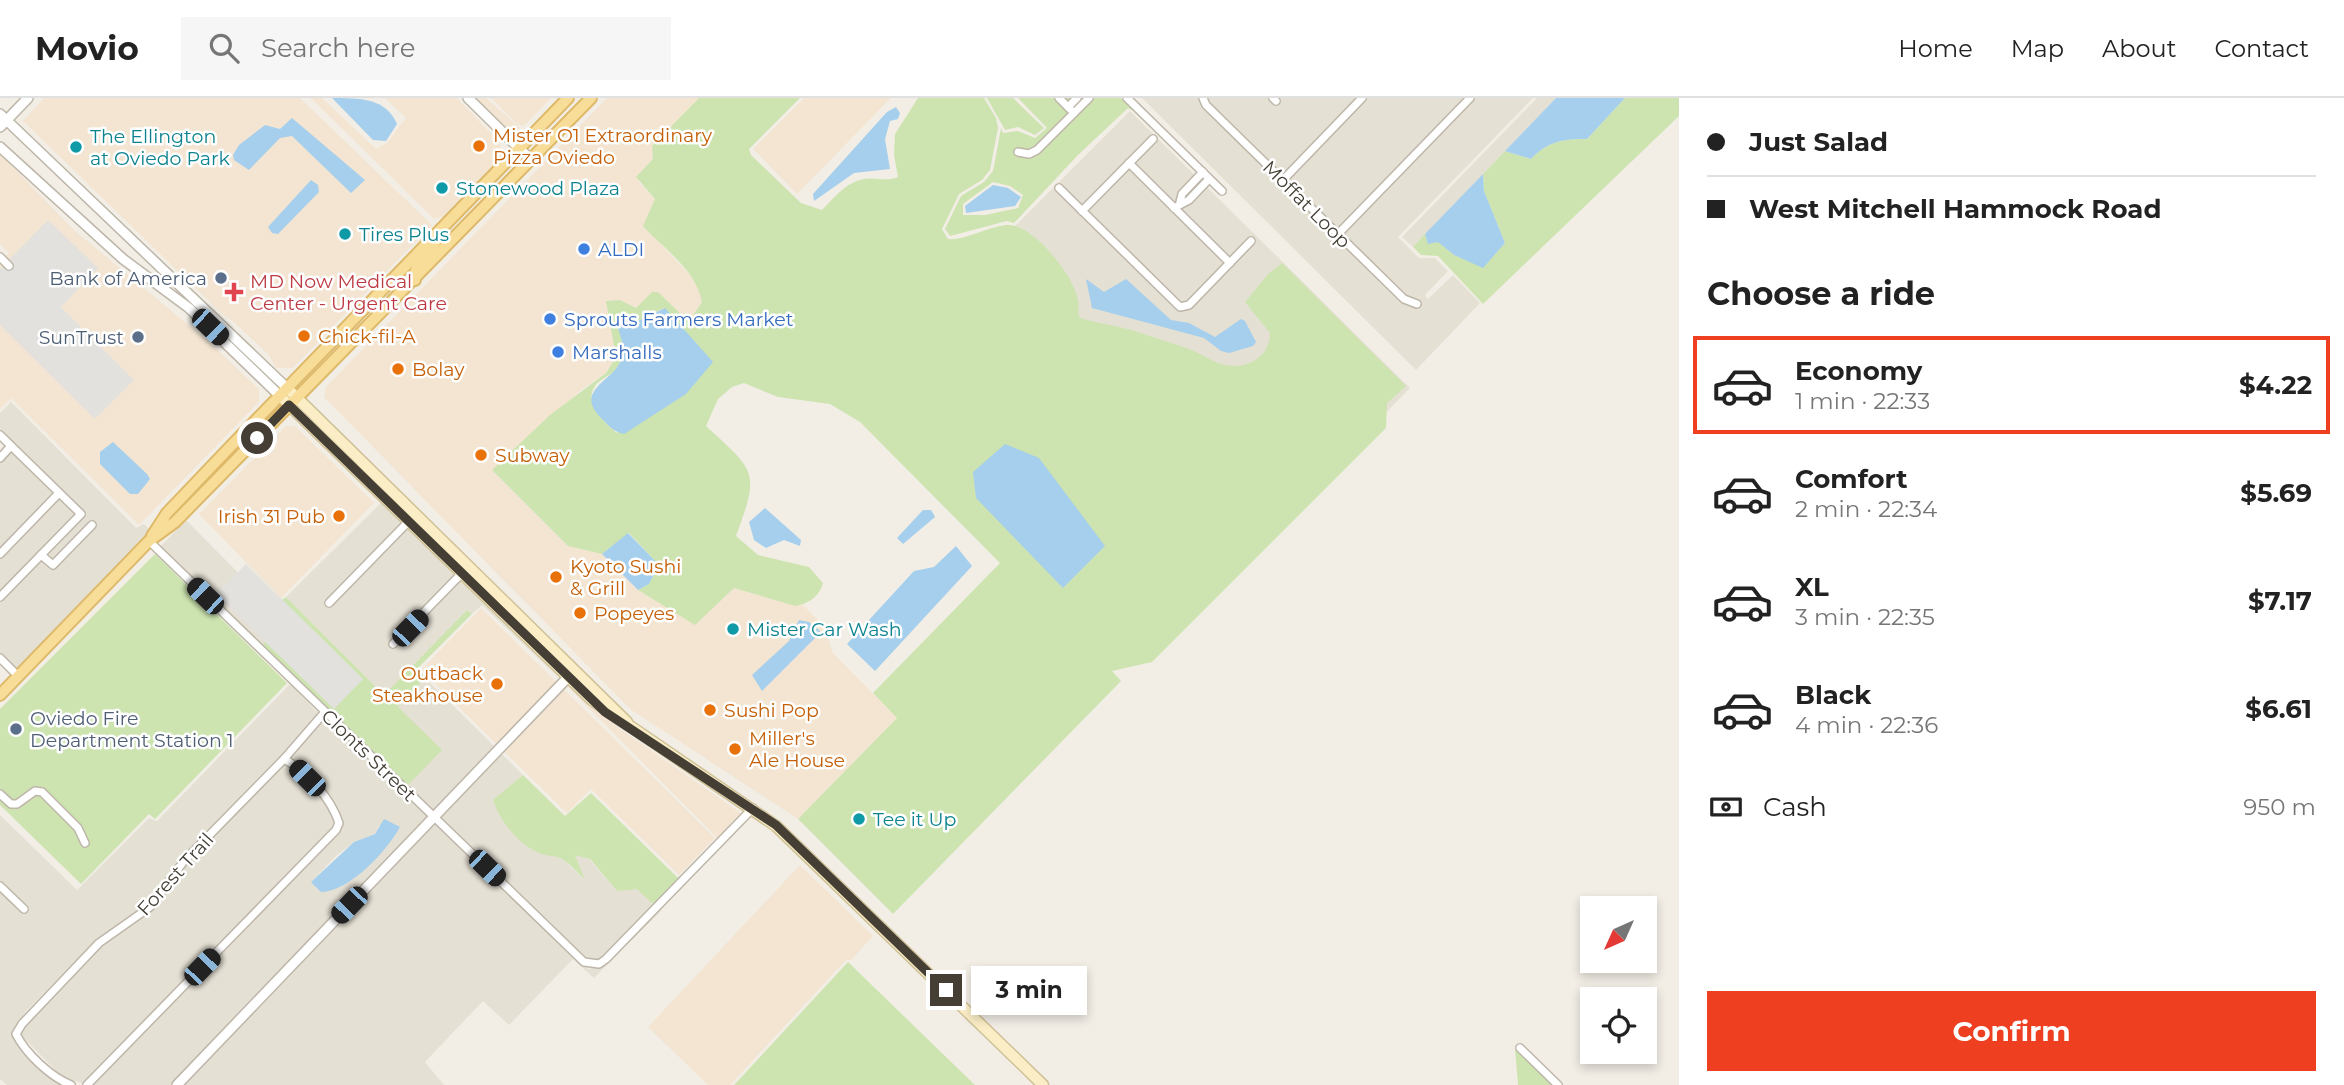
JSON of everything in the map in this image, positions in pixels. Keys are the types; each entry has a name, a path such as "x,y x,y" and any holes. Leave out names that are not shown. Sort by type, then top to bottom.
{"main road":[{"path":"149,541 167,513 568,98"},
{"path":"0,695 149,541 175,522 415,280 591,98"},
{"path":"415,280 417,266 438,243 441,229"},
{"path":"283,392 462,573 632,728 752,808 810,857 1043,1085"},
{"path":"293,402 430,526 504,599 572,673"},
{"path":"406,518 424,529 430,526"},
{"path":"462,573 494,598 504,599"}],"street":[{"path":"29,98 2,120 283,392"},
{"path":"468,98 531,160"},
{"path":"1059,98 1071,110"},
{"path":"1018,152 1029,154 1037,150 1071,110 1077,98"},
{"path":"1071,110 1089,98"},
{"path":"1127,98 1222,191"},
{"name":"Moffat Loop","path":"1203,98 1206,105 1404,299 1417,304"},
{"path":"1283,180 1362,98"},
{"path":"1338,234 1470,98"},
{"path":"1082,211 1153,139"},
{"path":"0,147 122,259 189,308 283,392"},
{"path":"1129,163 1177,205 1230,263"},
{"path":"1177,205 1202,172"},
{"path":"1177,205 1194,194 1209,179"},
{"path":"1059,188 1180,307 1189,305 1251,241"},
{"path":"1188,188 1194,194"},
{"path":"0,257 9,266"},
{"path":"0,435 81,514 0,597"},
{"path":"0,458 11,446"},
{"path":"0,554 59,493"},
{"path":"329,603 406,518"},
{"path":"41,555 53,565 92,525"},
{"name":"Clonts Street","path":"149,541 576,956 591,965 606,959 752,808"},
{"path":"393,645 462,573"},
{"path":"0,658 18,676"},
{"path":"177,1085 572,673"},
{"name":"Forest Trail","path":"71,1085 52,1073 21,1043 16,1034 28,1014 99,943 150,907 184,861 284,759 324,713"},
{"path":"88,1085 336,830 339,823 328,800 295,765 284,759"},
{"path":"0,794 11,804 17,804 35,791 42,792 78,828 85,843"},
{"path":"0,886 24,909"},
{"path":"1520,1048 1558,1085"}],"shaded area":[{"path":"44,98 300,98 432,225 293,368 276,368 269,355 221,313 23,121"},
{"path":"311,98 322,98 376,149 387,143 406,118 385,98 457,98 500,143 502,156 443,217 434,219"},
{"path":"474,98 486,98 520,128 513,136"},
{"path":"491,98 551,98 524,126 517,124"},
{"path":"607,98 699,98 652,146 653,159 638,181 655,199 644,226 689,274 700,290 702,302 690,320 658,292 652,292 636,308 620,300 616,357 606,373 581,390 493,471 568,546 602,554 638,590 695,624 734,588 795,606 803,605 826,628 832,652 897,718 798,819 630,709 324,397 326,387"},
{"path":"804,98 891,98 797,194 753,149"},
{"path":"1142,98 1533,98 1398,237 1419,258 1435,258 1448,271 1425,295 1428,299 1453,275 1480,303 1416,370"},
{"path":"1537,98 1556,98 1413,247 1402,237"},
{"path":"1130,111 1410,388 1242,559 1013,228"},
{"path":"0,154 75,231 209,342 259,389 259,402 139,525 11,398 0,409 0,262 9,253 0,244"},
{"path":"48,220 98,268 61,307 134,380 95,419 0,325 0,269"},
{"path":"11,402 136,528 144,524 151,531 19,671 0,653 0,602 41,560 51,567 56,567 97,525 92,521 53,560 46,554 83,512 0,430 0,413"},
{"path":"286,426 295,426 374,503 281,598 199,514"},
{"path":"11,451 54,493 0,549 0,463"},
{"path":"59,498 76,515 0,592 0,558"},
{"path":"383,501 404,521 324,603 329,607 409,526 457,574 389,645 393,649 462,578 561,680 482,605 472,614 467,610 384,695 286,597"},
{"path":"186,520 286,621 261,646 160,547"},
{"path":"246,564 363,679 334,709 216,594"},
{"path":"481,608 715,838 679,875 591,789 567,813 421,670"},
{"path":"290,670 398,707 425,678 495,747 433,811 288,672"},
{"path":"290,684 319,714 148,904 96,941 25,1012 15,1028 13,1036 17,1045 62,1085 7,1085 0,1079 0,891 23,913 28,909 0,881 0,815 77,890 149,818 157,821"},
{"path":"565,684 619,728 742,814 718,839"},
{"path":"324,718 428,817 172,1085 92,1085 339,831 342,821 331,798 290,758","holes":["379,826 400,827 367,866 311,882 336,856 354,842 375,834"]},
{"path":"500,752 523,775 493,801 541,854 553,854 564,860 583,878 575,854 589,859 617,891 637,888 654,905 598,960 586,959 578,953 438,816"},
{"path":"285,764 325,803 333,817 333,828 84,1084 61,1076 20,1034 31,1017 101,946 153,909 187,863"},
{"path":"433,821 573,958 588,969 601,967 659,909 661,911 594,978 573,959 509,1025 483,1001 425,1062 444,1085 182,1085"},
{"path":"800,865 873,936 851,960 846,960 730,1085 708,1085 648,1027"}],"green space":[{"path":"699,98 800,98 749,149 751,155 801,203 822,210 852,183 898,177 894,155 895,134 918,98 984,98 996,118 998,128 990,170 982,180 959,194 942,229 948,239 961,238 999,226 1016,226 1039,241 1069,278 1078,300 1079,317 1126,328 1189,349 1218,363 1236,366 1253,362 1260,357 1269,342 1270,333 1245,302 1269,273 1282,263 1406,386 1387,403 1386,428 1152,662 1112,671 1121,681 893,914 798,819 897,718 873,693 1000,563 860,422 830,404 778,397 744,383 732,387 718,399 706,426 735,453 749,474 748,498 736,536 758,555 809,567 823,583 813,599 804,603 795,606 734,588 695,625 638,590 649,584 659,565 629,533 602,554 568,546 492,470 550,415 606,373 616,357 606,301 620,300 636,308 652,292 658,292 690,320 702,302 699,290 686,270 643,226 655,199 636,177 653,159 652,146","holes":["664,308 617,433 597,412 592,393 597,384 620,364 627,321 638,321"]},
{"path":"987,98 1013,98 1044,128 1035,135 1018,127 1005,130"},
{"path":"1018,98 1087,98 1090,101 1093,98 1121,98 1137,113 1128,108 1078,155 1014,223 1007,221 950,236 945,229 961,196 984,182 993,171 1001,128 1003,133 1018,131 1035,138 1047,128","holes":["993,182 1010,186 1023,195 1018,208 985,215 963,215 963,204"]},
{"path":"1625,98 1679,98 1679,116 1483,304 1438,256 1421,255 1413,247 1425,234 1428,243 1438,241 1454,255 1483,267 1505,243 1484,191 1483,174 1505,151 1531,159 1556,142 1587,139"},
{"path":"155,554 287,683 155,819 149,814 81,884 0,805 0,709"},
{"path":"286,597 384,695 467,610 472,614 418,668 425,678 398,707 442,750 407,786 261,646 286,621 282,600"},
{"path":"523,775 565,816 591,793 677,877 681,877 654,905 637,889 617,891 590,859 575,855 585,880 562,859 531,849 511,831 493,800"},
{"path":"848,962 975,1085 734,1085"},
{"path":"1515,1049 1553,1085 1518,1085"}],"water":[{"path":"332,98 362,99 379,104 392,115 397,124 386,141 373,140"},
{"path":"1556,98 1625,98 1587,139 1556,142 1531,159 1505,151"},
{"path":"896,107 900,113 898,119 890,121 885,139 890,169 854,173 814,201 813,194 887,112"},
{"path":"292,118 365,180 351,193 292,136 280,138 249,170 234,160 233,155 239,145 265,125 280,129"},
{"path":"1483,174 1484,191 1505,243 1483,268 1454,255 1438,242 1428,244 1425,234"},
{"path":"311,180 318,185 319,192 278,234 272,233 268,227"},
{"path":"993,185 1008,188 1021,197 1015,206 966,213 965,206"},
{"path":"1086,279 1104,292 1126,279 1171,320 1189,323 1215,337 1241,319 1245,321 1256,342 1253,346 1229,353 1221,351 1204,338 1092,308"},
{"path":"665,308 713,362 686,394 624,434 620,433 595,411 591,398 597,387 616,369 625,352 616,321 638,321"},
{"path":"113,442 150,479 138,494 130,494 100,464 100,452"},
{"path":"1005,444 1039,458 1105,546 1063,588 976,498 973,472"},
{"path":"765,508 801,540 800,546 784,540 766,548 754,540 749,522"},
{"path":"923,510 931,510 935,517 903,544 897,538"},
{"path":"628,533 659,565 649,584 638,590 602,554"},
{"path":"956,546 972,566 875,671 847,644 914,571 934,567"},
{"path":"799,620 809,622 820,631 818,635 762,691 752,675 789,641"},
{"path":"384,819 400,827 386,848 355,878 332,890 321,892 311,882 354,842 375,834"}],"place":[{"name":"Mister O1 Extraordinary Pizza Oviedo","path":"479,146"},
{"name":"The Ellington at Oviedo Park","path":"76,147"},
{"name":"Stonewood Plaza","path":"442,188"},
{"name":"Tires Plus","path":"345,234"},
{"name":"ALDI","path":"584,249"},
{"name":"Bank of America","path":"221,278"},
{"name":"MD Now Medical Center - Urgent Care","path":"234,292"},
{"name":"Sprouts Farmers Market","path":"550,319"},
{"name":"Chick-fil-A","path":"304,336"},
{"name":"SunTrust","path":"138,337"},
{"name":"Marshalls","path":"558,352"},
{"name":"Bolay","path":"398,369"},
{"name":"Subway","path":"481,455"},
{"name":"Irish 31 Pub","path":"339,516"},
{"name":"Kyoto Sushi & Grill","path":"556,577"},
{"name":"Popeyes","path":"580,613"},
{"name":"Mister Car Wash","path":"733,629"},
{"name":"Outback Steakhouse","path":"497,684"},
{"name":"Sushi Pop","path":"710,710"},
{"name":"Oviedo Fire Department Station 1","path":"16,729"},
{"name":"Miller's Ale House","path":"735,749"},
{"name":"Tee it Up","path":"859,819"}],"route":[{"path":"257,438 289,405 605,712 776,825 946,990"}]}
